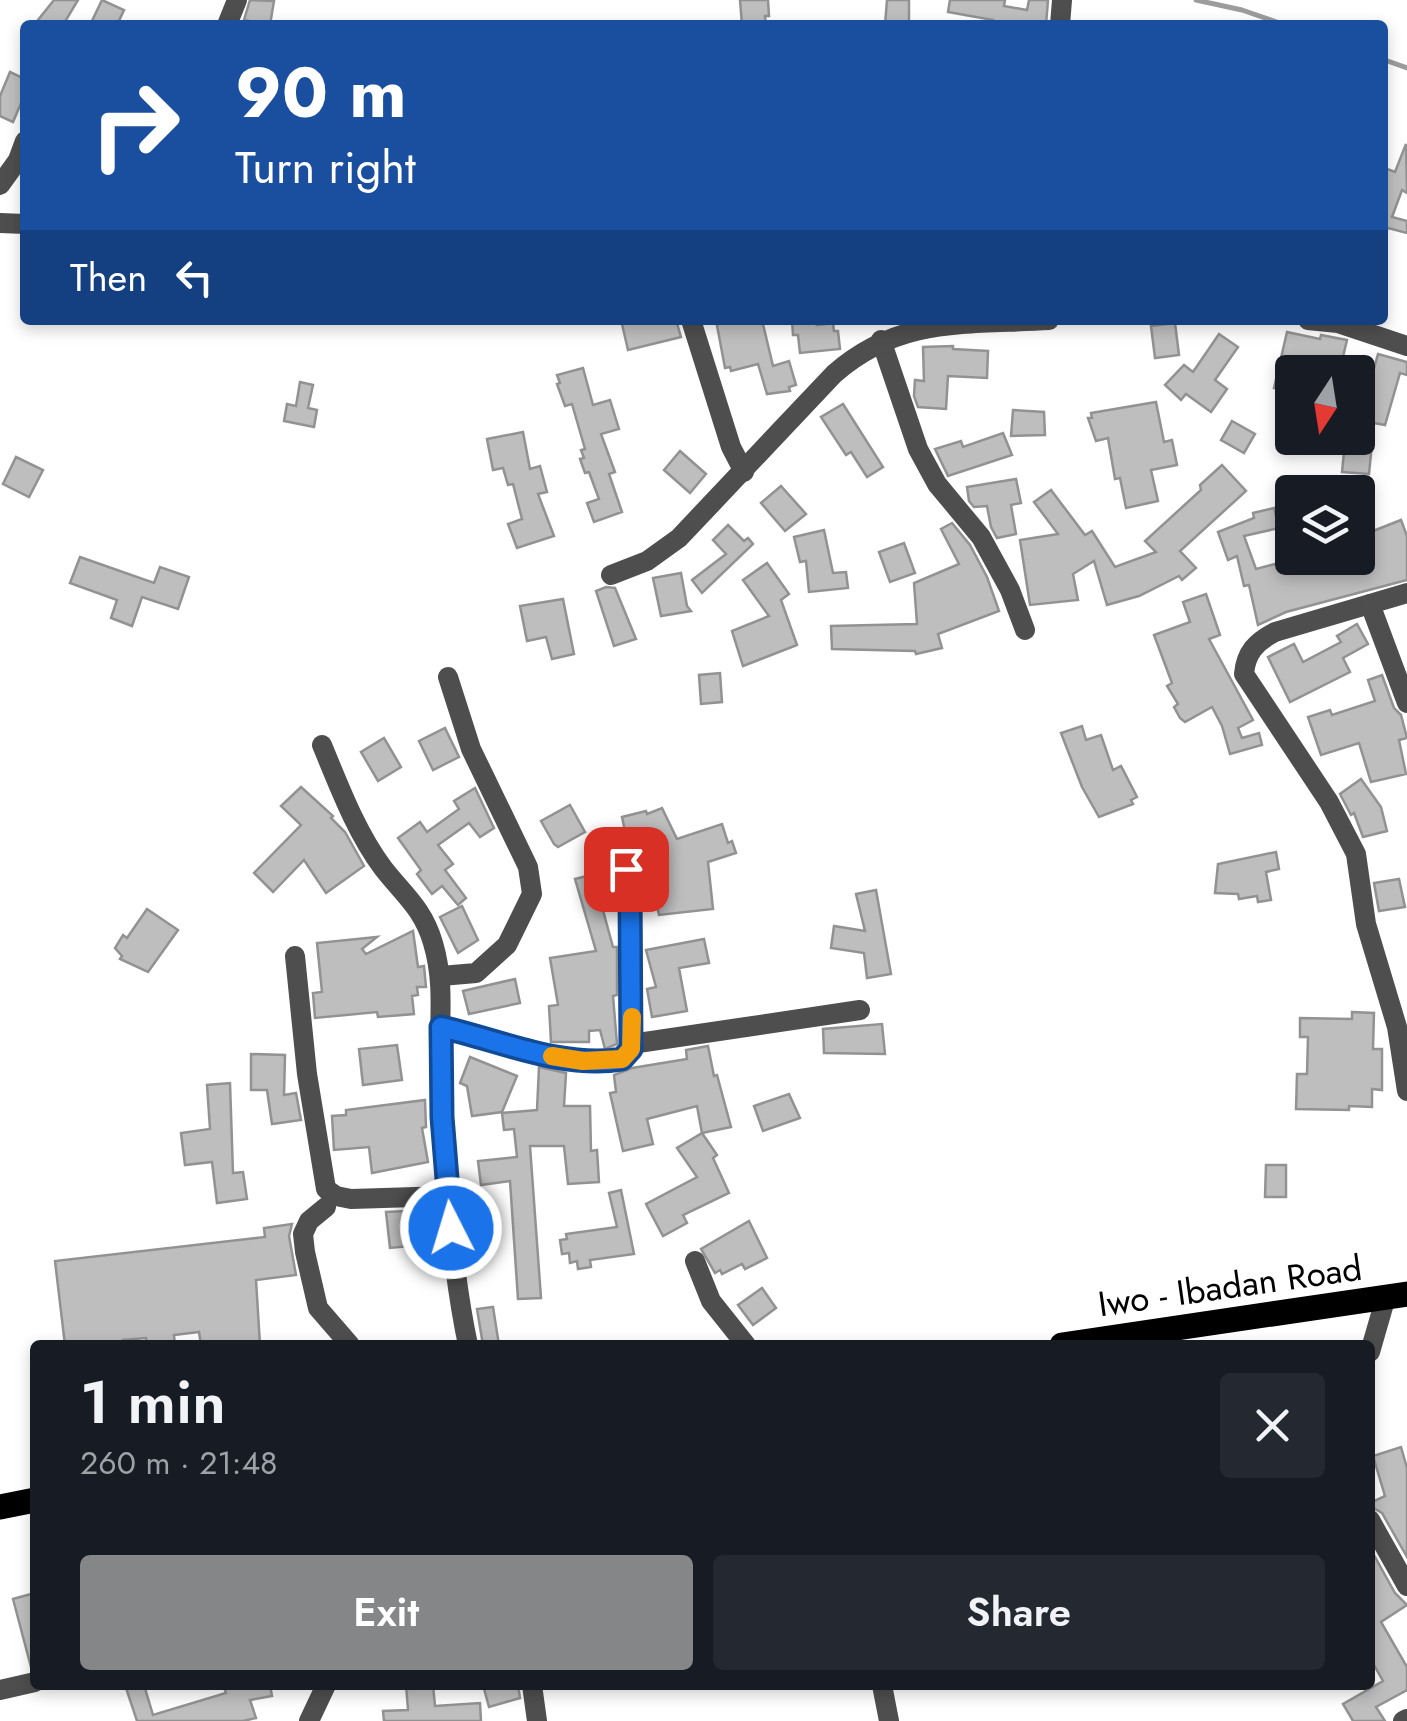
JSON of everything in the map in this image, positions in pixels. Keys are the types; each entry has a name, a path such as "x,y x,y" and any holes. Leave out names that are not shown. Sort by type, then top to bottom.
{"main road":[{"name":"Iwo - Ibadan Road","path":"1097,1340 1396,1297"},
{"path":"0,1506 30,1501"}],"street":[{"path":"0,185 20,155"},
{"path":"692,325 730,447 744,472"},
{"path":"611,574 647,560 680,538 854,357 882,340 938,325"},
{"path":"1341,325 1407,346"},
{"path":"882,340 918,449 937,484 982,537 1010,590 1025,630"},
{"path":"1407,593 1275,632 1258,642 1245,660 1244,674 1328,802 1356,854 1366,924 1397,1028 1407,1091"},
{"path":"1370,604 1407,703"},
{"path":"441,976 476,973 507,945 532,894 528,868 470,749 448,677"},
{"path":"322,744 364,838 426,922 441,976 440,1068 448,1196 467,1340"},
{"path":"622,848 630,890 631,1049"},
{"path":"295,956 307,1074 326,1189 351,1199 448,1196"},
{"path":"441,1027 536,1053 583,1061 622,1059 638,1042 860,1010"},
{"path":"326,1207 309,1221 303,1234 305,1252 318,1308 346,1340"},
{"path":"695,1261 711,1301 742,1340"},
{"path":"1375,1341 1396,1297"},
{"path":"1375,1529 1407,1586"},
{"path":"0,1690 30,1683"},
{"path":"309,1721 324,1690"},
{"path":"533,1690 537,1721"},
{"path":"883,1690 889,1721"}],"building":[{"path":"54,0 78,0 66,20 38,20"},
{"path":"102,0 124,10 119,20 92,20"},
{"path":"250,0 274,1 271,20 244,20"},
{"path":"740,0 768,0 769,16 765,20 742,20"},
{"path":"887,0 909,0 909,20 885,20"},
{"path":"950,0 1005,0 1004,6 1027,10 1029,0 1048,0 1046,20 993,20 948,12"},
{"path":"10,72 20,77 20,106 13,122 0,116 0,96"},
{"path":"1406,144 1407,193 1402,190 1392,217 1407,221 1407,233 1388,228 1388,169 1395,172"},
{"path":"622,325 677,325 681,337 628,350"},
{"path":"717,325 763,325 773,366 789,361 796,385 789,387 790,391 767,394 758,364 731,371 730,367 725,368"},
{"path":"792,325 833,325 840,349 800,353 798,335 793,335"},
{"path":"1175,325 1179,355 1155,358 1151,326"},
{"path":"1287,332 1347,340 1343,355 1282,355"},
{"path":"1219,334 1238,347 1215,380 1227,389 1211,412 1186,394 1181,400 1165,385 1184,365 1193,372"},
{"path":"923,347 988,351 987,378 948,376 946,409 918,407 915,380 924,381"},
{"path":"1378,354 1407,362 1407,375 1400,373 1385,425 1375,423"},
{"path":"583,368 593,405 610,400 619,429 601,434 615,472 609,474 622,512 594,522 587,503 599,499 580,459 584,458 581,450 585,449 572,404 565,406 557,384 557,375"},
{"path":"300,382 313,385 308,408 317,410 314,427 284,421 287,404 296,406"},
{"path":"1156,402 1164,442 1172,440 1177,465 1151,470 1158,501 1126,508 1120,478 1115,479 1108,438 1096,441 1088,418 1092,418 1091,413"},
{"path":"843,404 883,467 867,477 851,452 846,455 821,417"},
{"path":"1013,410 1044,412 1045,435 1011,436"},
{"path":"1232,421 1255,434 1244,453 1221,440"},
{"path":"523,432 530,469 540,466 547,492 538,494 554,536 517,548 508,524 522,519 513,484 508,485 503,468 493,470 487,439"},
{"path":"1003,433 1012,455 948,476 935,449 961,441 963,447"},
{"path":"680,451 706,474 690,493 664,470"},
{"path":"1344,455 1371,455 1369,474 1342,472"},
{"path":"16,457 43,470 29,497 3,484"},
{"path":"1222,465 1246,491 1180,551 1196,568 1182,580 1179,576 1139,596 1107,605 1094,561 1073,574 1078,600 1030,605 1020,540 1058,534 1034,502 1051,490 1085,535 1092,531 1115,567 1156,552 1145,541 1201,490 1200,485"},
{"path":"1016,479 1021,503 1011,505 1016,534 997,538 987,506 974,507 967,487"},
{"path":"781,486 806,514 785,531 761,503"},
{"path":"1274,508 1275,529 1244,536 1256,569 1275,564 1275,575 1375,575 1375,530 1401,520 1407,536 1407,580 1286,612 1258,625 1249,585 1244,586 1237,556 1228,560 1218,532 1254,518 1253,513"},
{"path":"952,523 970,545 999,611 938,634 942,648 916,654 832,649 831,626 917,624 914,583 959,564 941,529"},
{"path":"728,525 744,541 748,538 753,544 702,593 692,580 726,554 713,540"},
{"path":"824,530 833,573 846,572 848,588 809,592 806,561 800,562 794,537"},
{"path":"904,543 915,573 890,582 879,552"},
{"path":"80,557 154,583 160,567 189,577 178,609 142,597 132,626 111,618 117,600 70,583"},
{"path":"767,563 789,594 781,600 797,645 743,666 732,631 769,616 743,580"},
{"path":"681,573 691,611 661,616 653,578"},
{"path":"615,588 636,639 614,646 596,591"},
{"path":"1206,594 1220,635 1209,639 1253,720 1238,728 1242,738 1259,733 1262,745 1230,754 1212,707 1185,722 1180,718 1154,635 1190,622 1183,602"},
{"path":"563,599 574,654 552,659 546,637 527,641 520,606"},
{"path":"1357,624 1368,644 1343,658 1350,672 1290,702 1268,657 1294,644 1303,662 1341,642 1337,636"},
{"path":"720,673 722,702 701,704 699,675"},
{"path":"1382,675 1407,738 1399,740 1406,774 1371,782 1359,743 1321,755 1308,717 1330,710 1332,715 1375,701 1368,680"},
{"path":"1082,726 1086,740 1101,735 1113,770 1121,766 1137,797 1131,800 1133,804 1099,817 1082,787 1061,733"},
{"path":"445,728 459,757 433,770 419,741"},
{"path":"384,738 401,767 378,781 361,752"},
{"path":"1361,779 1381,807 1387,831 1363,837 1354,813 1351,815 1340,794"},
{"path":"301,787 333,816 364,866 326,893 304,860 273,892 254,873 301,825 281,806"},
{"path":"475,788 494,828 480,837 469,823 438,845 453,864 445,870 466,898 458,905 442,886 432,894 417,874 421,870 398,838 420,822 427,832 459,809 454,801"},
{"path":"570,805 585,832 558,847 541,821"},
{"path":"662,808 677,839 722,824 728,843 732,841 736,853 708,862 713,909 659,915 641,840 633,842 626,836 622,817"},
{"path":"1276,852 1279,869 1266,872 1271,900 1258,902 1257,896 1239,899 1238,894 1215,893 1218,864"},
{"path":"599,873 611,900 601,903 613,947 617,947 617,995 613,996 617,1044 605,1049 600,1030 589,1031 589,1042 551,1042 549,1006 558,1005 550,958 596,951 575,879"},
{"path":"1399,879 1405,907 1379,911 1374,883"},
{"path":"876,890 891,974 867,978 864,953 831,948 834,926 865,931 856,894"},
{"path":"462,906 478,940 458,953 440,917"},
{"path":"147,909 178,930 148,972 120,959 122,956 115,948"},
{"path":"413,931 418,967 424,966 426,987 417,987 418,995 412,996 414,1014 378,1017 377,1012 315,1018 313,993 322,992 317,943 377,937 362,949 366,954"},
{"path":"704,939 709,963 679,968 687,1011 652,1017 647,989 656,987 646,950"},
{"path":"515,979 520,1003 469,1014 463,991"},
{"path":"1352,1012 1374,1013 1373,1049 1382,1049 1382,1090 1372,1089 1372,1107 1296,1109 1297,1074 1307,1074 1308,1037 1300,1037 1300,1018 1352,1019"},
{"path":"882,1024 885,1054 824,1053 823,1029"},
{"path":"397,1045 402,1080 363,1085 359,1049"},
{"path":"708,1046 731,1127 702,1133 697,1106 647,1119 653,1144 623,1151 610,1093 616,1092 614,1075 687,1059 686,1050"},
{"path":"251,1054 285,1055 284,1095 296,1093 301,1120 272,1124 267,1090 251,1090"},
{"path":"470,1057 517,1076 502,1112 472,1116 467,1086 460,1083"},
{"path":"539,1067 566,1073 564,1106 590,1106 591,1151 597,1150 599,1182 568,1184 564,1146 530,1146 541,1298 518,1299 510,1181 481,1185 478,1161 517,1157 514,1129 504,1130 502,1113 537,1110"},
{"path":"230,1083 233,1173 243,1172 247,1199 217,1203 212,1162 185,1165 181,1133 210,1129 207,1085"},
{"path":"789,1094 800,1118 763,1131 754,1106"},
{"path":"425,1100 426,1127 422,1128 428,1162 372,1173 369,1147 334,1150 332,1116 346,1115 346,1110"},
{"path":"702,1133 717,1155 713,1158 729,1193 683,1215 687,1223 663,1236 646,1204 697,1177 677,1148"},
{"path":"1266,1165 1286,1165 1286,1197 1265,1197"},
{"path":"621,1190 634,1254 590,1260 591,1267 578,1269 577,1261 570,1263 569,1253 562,1254 560,1240 567,1239 566,1234 617,1227 609,1193"},
{"path":"428,1210 432,1244 390,1248 386,1212"},
{"path":"749,1221 767,1258 745,1269 742,1264 722,1274 720,1270 715,1273 701,1249"},
{"path":"292,1224 289,1236 296,1275 256,1280 260,1340 200,1340 199,1332 174,1335 174,1340 64,1340 55,1261 265,1237 264,1228"},
{"path":"762,1288 776,1308 753,1325 738,1305"},
{"path":"493,1307 498,1340 482,1340 477,1309"},
{"path":"1401,1447 1407,1468 1407,1557 1382,1513 1375,1509 1375,1501 1385,1496 1375,1455"},
{"path":"1375,1557 1395,1593 1407,1605 1381,1622 1407,1667 1407,1690 1376,1707 1385,1721 1353,1721 1343,1704 1367,1690 1375,1690 1383,1681 1375,1667"},
{"path":"30,1594 30,1663 13,1599"},
{"path":"127,1690 146,1690 153,1715 226,1693 225,1690 271,1690 272,1696 250,1700 256,1718 137,1721"},
{"path":"406,1690 433,1690 435,1706 480,1703 481,1721 384,1721 383,1711 408,1710"},
{"path":"484,1690 519,1690 520,1698 489,1707"}],"waterway":[{"path":"1196,0 1271,20"},
{"path":"1388,61 1407,68"}],"slow traffic":[{"path":"552,1056 583,1061 622,1059 631,1049 632,1017"}],"route":[{"path":"451,1228 442,1117 441,1027 561,1058 622,1059 631,1049 632,1026 630,890 626,869"}]}
